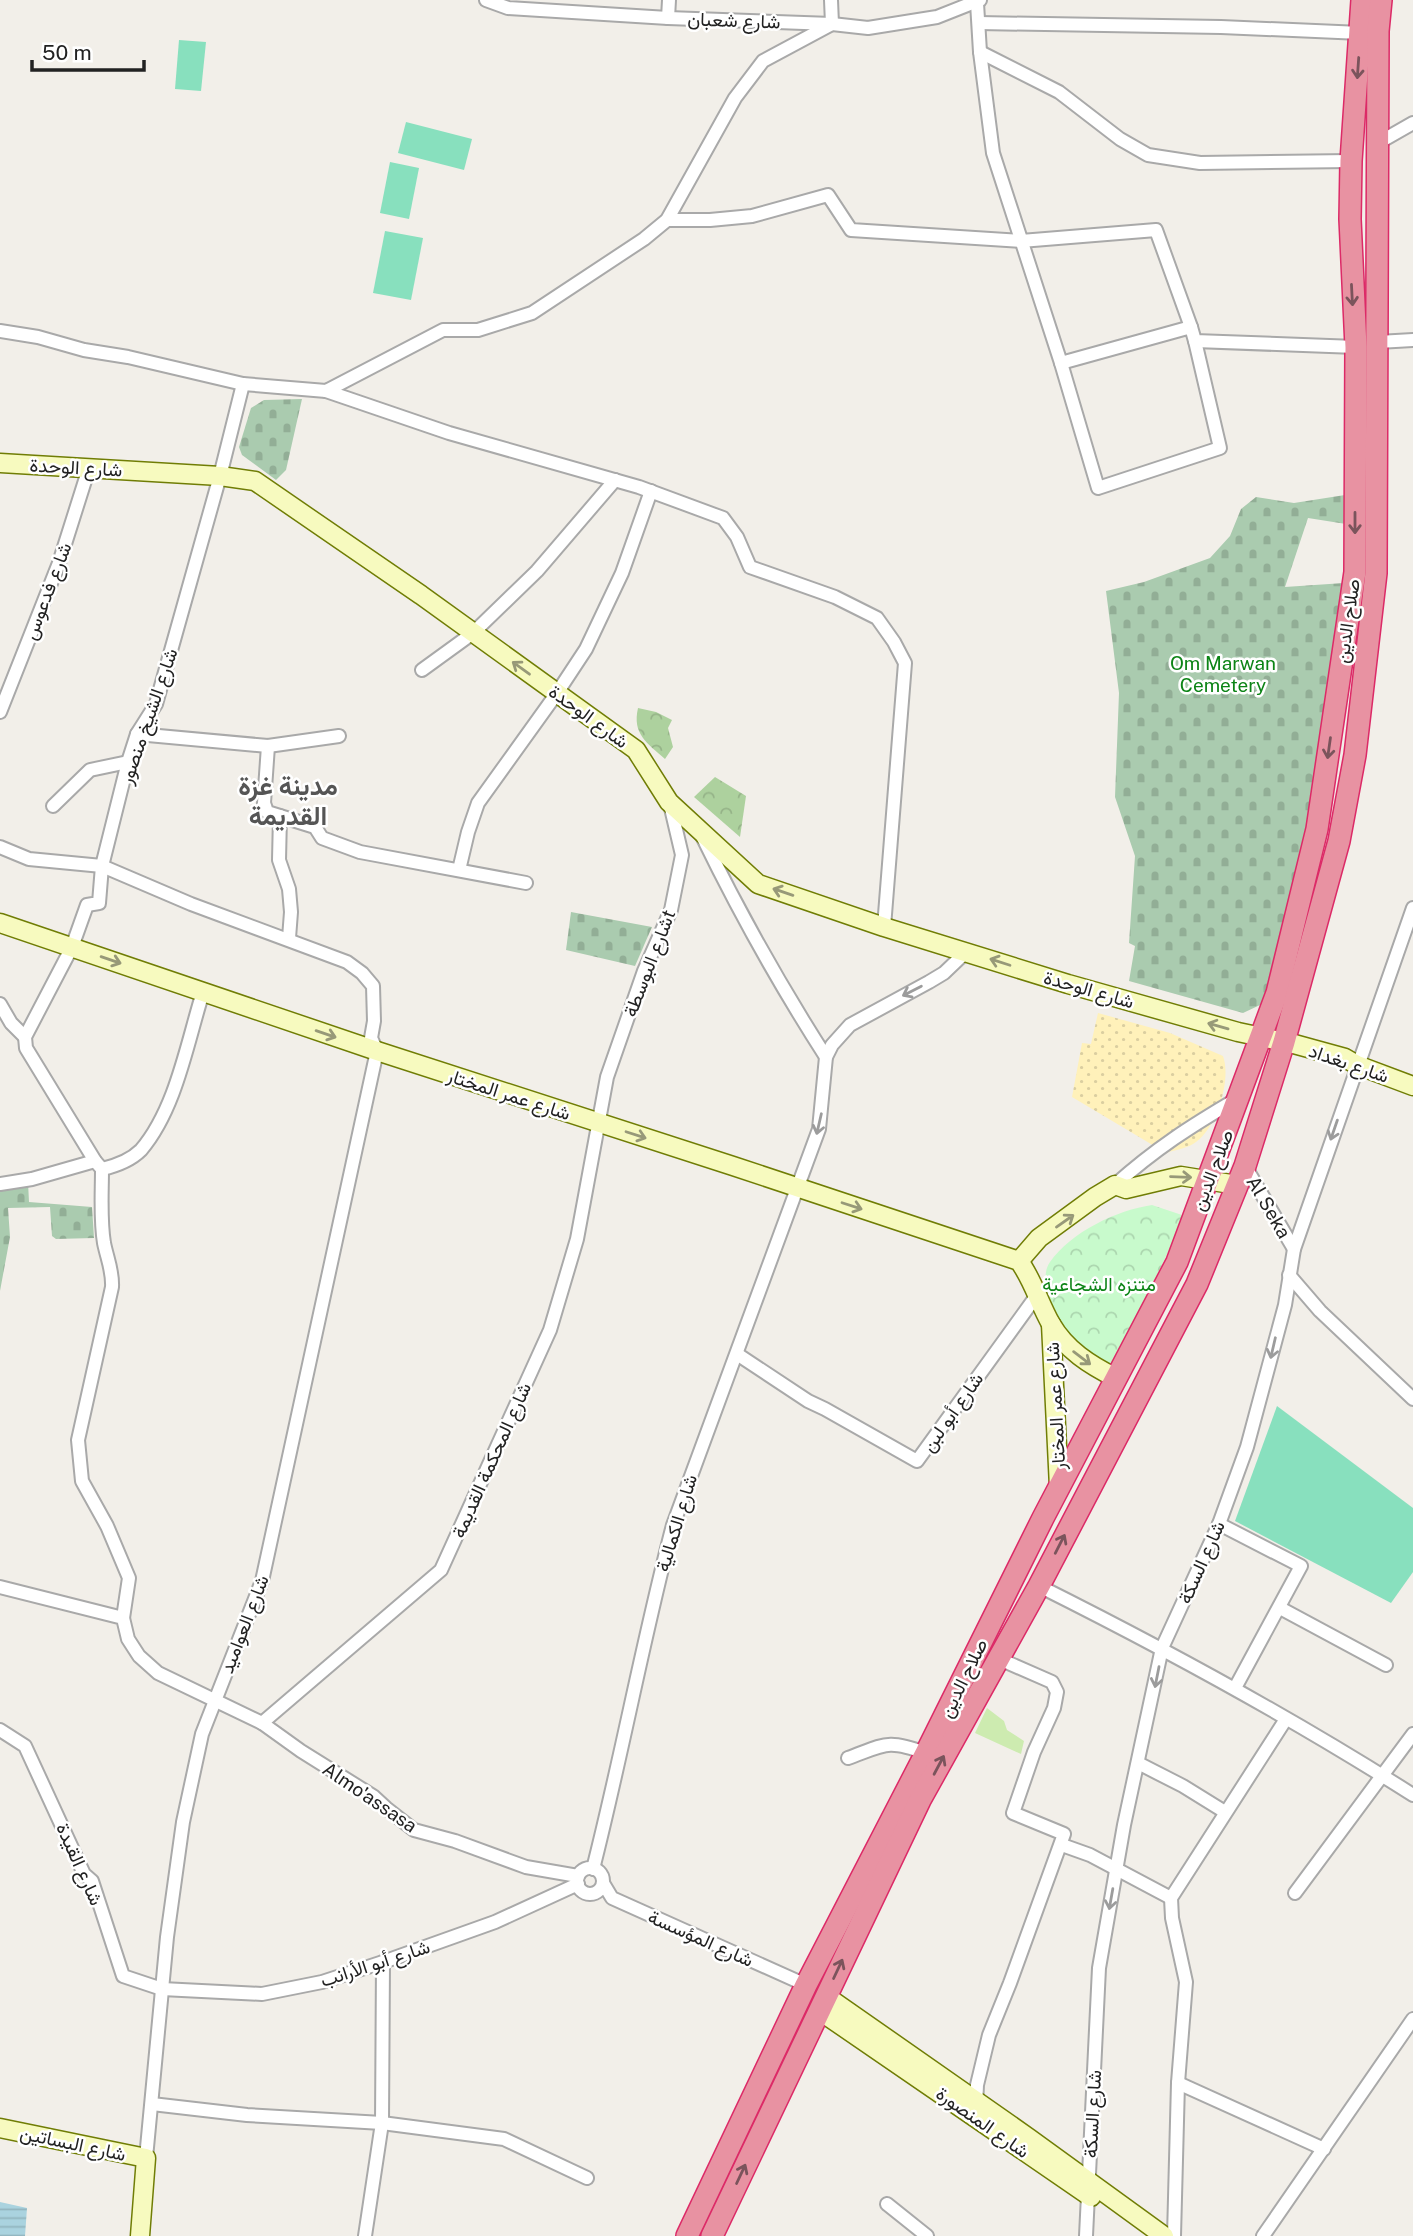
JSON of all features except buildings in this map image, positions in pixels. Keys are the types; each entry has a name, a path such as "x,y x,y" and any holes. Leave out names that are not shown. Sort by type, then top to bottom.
{"highway":[{"name":"صلاح الدين","path":"687,2236 806,1985 1059,1487 1177,1262 1276,993 1317,829 1355,572 1356,347 1350,219 1351,161 1362,0"},
{"name":"صلاح الدين","path":"712,2236 920,1800 1039,1586 1197,1284 1241,1175 1284,1042 1339,841 1355,755 1376,573 1378,32 1381,0"}],"main road":[{"name":"شارع الوحدة","path":"0,463 220,476 255,481 636,750 669,802 758,884 884,927 1068,984 1284,1042"},
{"name":"شارع عمر المختار","path":"0,923 377,1051 1019,1261 1027,1272 1051,1324 1075,1354 1116,1378"},
{"name":"شارع بغداد","path":"1284,1042 1345,1058 1413,1086"},
{"path":"1019,1261 1039,1238 1115,1185 1126,1189 1170,1177 1208,1179 1241,1175"},
{"name":"شارع عمر المختار","path":"1051,1324 1059,1487"},
{"name":"شارع المنصورة","path":"823,2004 1089,2188"},
{"name":"شارع البساتين","path":"0,2128 145,2158"},
{"path":"140,2236 145,2158"},
{"path":"1089,2188 1143,2236"},
{"path":"1089,2188 1164,2236"}],"street":[{"name":"شارع شعبان","path":"486,0 508,8 668,18 832,23 867,28 937,17 978,1"},
{"path":"611,15 612,0"},
{"path":"668,0 668,18"},
{"path":"326,391 443,330 478,330 532,313 644,239 667,220 735,97 763,61 832,23 831,0"},
{"path":"667,220 752,216 828,195 851,230 1021,241 1156,230 1191,327 1220,449 1098,488 1061,363 1021,241 993,153 979,52 978,1"},
{"path":"979,23 1221,27 1360,33"},
{"path":"979,52 1059,92 1120,139 1148,155 1200,163 1351,161"},
{"path":"1378,143 1413,123"},
{"path":"1061,363 1191,327"},
{"path":"0,331 38,337 85,350 128,357 243,384 326,391 449,433 651,491 723,518 737,537 750,567 835,597 877,618 905,663 884,927"},
{"path":"1378,342 1413,340"},
{"path":"1195,341 1356,347"},
{"name":"شارع الشيخ منصور","path":"72,947 87,905 99,903 102,866 128,762 137,734 156,704 243,384"},
{"name":"شارع فدعوس","path":"0,712 59,563 89,468"},
{"path":"422,670 473,633 537,571 615,480"},
{"path":"459,870 478,803 586,649 609,602 651,491"},
{"path":"137,734 268,746 339,736"},
{"path":"268,746 264,803 267,812 315,827 322,838 360,852 526,883"},
{"path":"53,806 90,770 128,762"},
{"name":"شارع البوسطةt","path":"597,1122 612,1063 644,971 671,910 682,855 669,802"},
{"path":"281,816 279,860 289,889 292,912 289,938"},
{"path":"698,828 723,880 802,1020 826,1057 836,1039 850,1025 929,982 967,951"},
{"name":"شارع العواميد","path":"0,847 29,859 102,866 191,904 289,938 346,962 362,973 373,986 374,1021 371,1038 377,1051 262,1581 202,1734 183,1822 145,2158"},
{"name":"شارع السكة","path":"1086,2236 1098,1968 1124,1825 1162,1648 1219,1524 1247,1447 1285,1305 1294,1249 1413,908"},
{"path":"0,1587 123,1618 129,1578 107,1526 82,1482 78,1451 78,1440 113,1275 104,1244 98,1165 26,1048 25,1037 72,947"},
{"path":"0,1184 98,1165 117,1165 139,1152 169,1103 202,992"},
{"path":"0,1004 11,1023 25,1037"},
{"name":"شارع الكمالية","path":"593,1869 673,1525 818,1129 826,1057"},
{"path":"1115,1185 1147,1156 1182,1131 1239,1097"},
{"name":"شارع المحكمة القديمة","path":"262,1723 441,1570 550,1330 577,1239 597,1122"},
{"name":"Al Seka","path":"1241,1175 1294,1249"},
{"path":"1289,1275 1320,1311 1413,1399"},
{"name":"شارع أبو لبن","path":"737,1353 808,1401 917,1461 1037,1295"},
{"path":"1219,1524 1301,1566 1235,1688"},
{"path":"1039,1586 1235,1688 1413,1795"},
{"path":"1280,1608 1386,1665"},
{"name":"Almo'assasa","path":"123,1618 128,1639 139,1656 158,1673 262,1723 373,1796 414,1830 455,1841 526,1867 578,1880"},
{"path":"976,2109 989,2035 1064,1834 1013,1813 1034,1752 1054,1708 1057,1692 1052,1682 997,1658"},
{"path":"1174,2236 1178,2083 1186,1982 1171,1917 1171,1898 1286,1719"},
{"name":"شارع القيدة","path":"0,1730 25,1746 84,1874 92,1881 123,1976 162,1989"},
{"path":"1295,1893 1413,1734"},
{"path":"848,1758 883,1744 895,1743 926,1753"},
{"path":"1138,1763 1225,1812"},
{"path":"1062,1845 1090,1855 1171,1898"},
{"path":"593,1869 602,1875 603,1883 600,1889 591,1894 582,1891 578,1880 584,1870 593,1869"},
{"name":"شارع أبو الأرانب","path":"162,1989 262,1994 322,1982 495,1922 578,1880"},
{"name":"شارع المؤسسة","path":"603,1883 612,1898 806,1985"},
{"path":"365,2236 382,2123 383,1962"},
{"path":"1264,2236 1413,2019"},
{"path":"1178,2083 1324,2150"},
{"path":"152,2104 247,2115 382,2123 504,2139 587,2178"},
{"path":"887,2204 927,2236"}],"green space":[{"path":"179,40 206,42 201,91 175,89"},
{"path":"406,122 472,139 464,170 398,153"},
{"path":"390,162 419,168 409,219 380,213"},
{"path":"385,231 423,238 411,300 373,293"},
{"path":"302,399 286,470 276,480 242,455 239,447 251,408 264,400"},
{"name":"Om Marwan Cemetery","path":"1345,495 1346,524 1308,518 1285,587 1344,583 1304,866 1269,991 1260,1005 1243,1013 1129,981 1135,946 1129,943 1135,856 1115,797 1119,693 1106,591 1144,582 1210,558 1230,536 1241,509 1256,497 1294,503"},
{"path":"638,708 656,712 672,720 668,728 673,747 665,759 642,737 637,725"},
{"path":"715,777 746,796 740,837 694,797"},
{"path":"571,912 652,927 635,966 566,950"},
{"path":"28,1182 29,1202 92,1207 94,1238 56,1239 52,1236 50,1207 8,1208 10,1237 0,1291 0,1186"},
{"name":"متنزه الشجاعية","path":"1152,1205 1185,1216 1114,1366 1094,1359 1066,1329 1050,1300 1046,1273 1050,1262 1059,1251 1082,1232 1110,1217"},
{"path":"1277,1406 1413,1508 1413,1572 1391,1603 1235,1521"},
{"path":"987,1708 1004,1721 1007,1730 1024,1741 1021,1754 975,1733"}],"sand":[{"path":"1098,1013 1170,1033 1223,1056 1225,1078 1220,1104 1209,1128 1193,1144 1166,1153 1072,1097 1082,1043 1091,1044"}],"water":[{"path":"0,2202 27,2208 25,2236 0,2236"}],"district":[{"name":"مدينة غزة القديمة","path":"288,801"}]}
